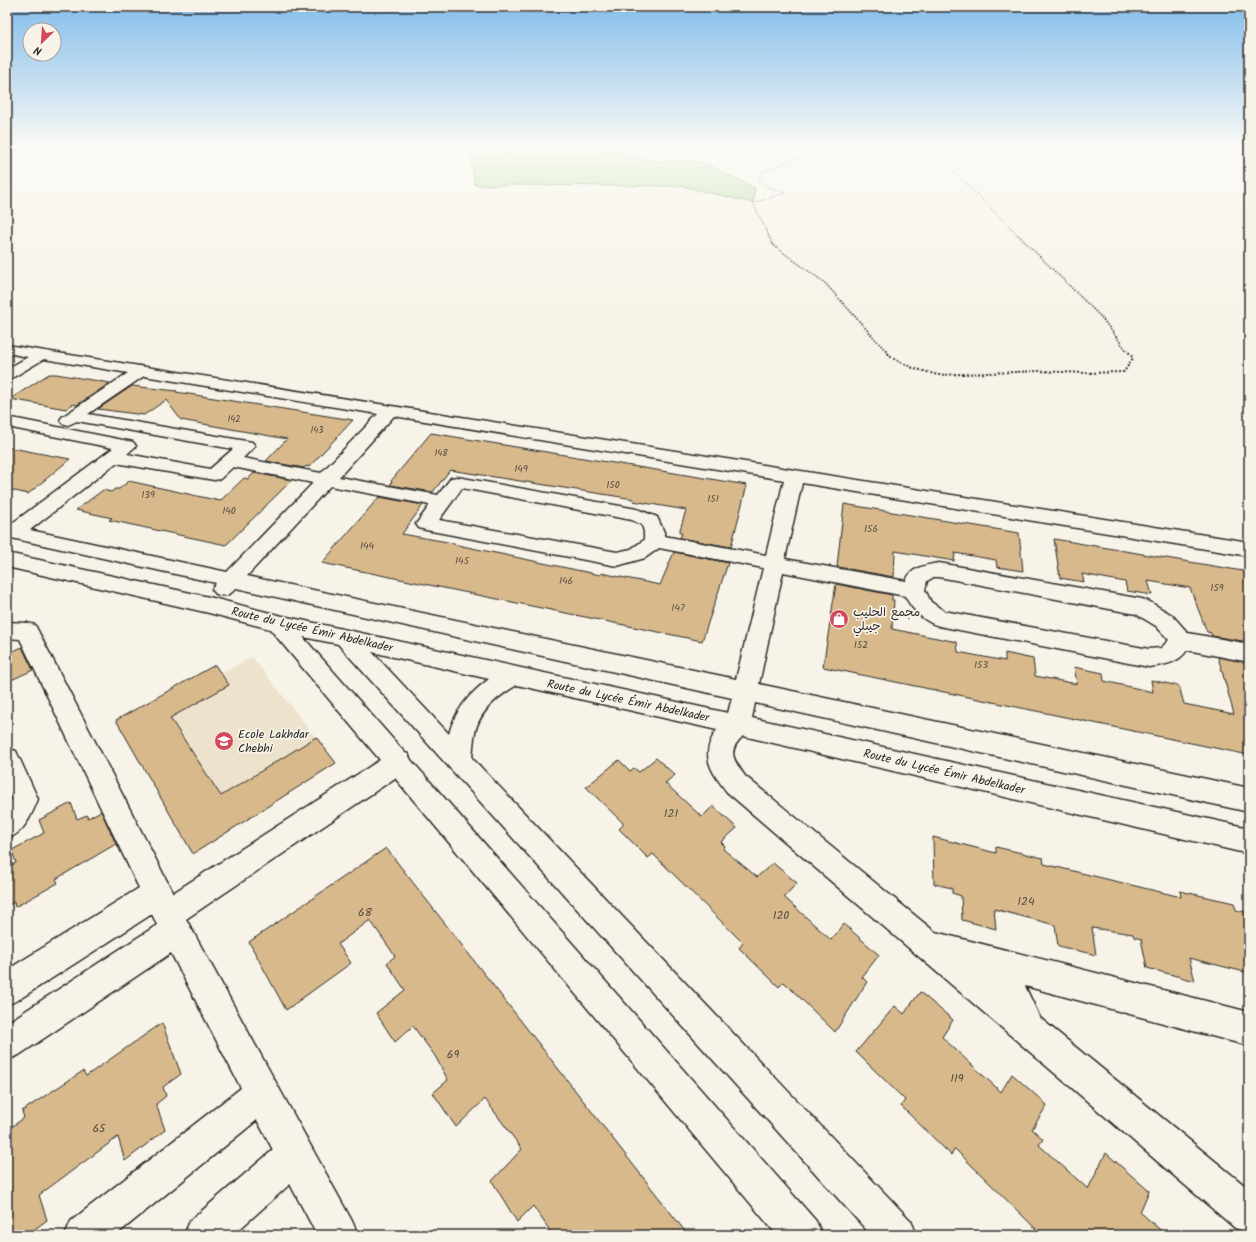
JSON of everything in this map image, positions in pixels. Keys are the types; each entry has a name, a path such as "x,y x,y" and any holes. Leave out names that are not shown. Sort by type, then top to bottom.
{"street":[{"path":"7,350 1249,549"},
{"path":"7,363 33,354"},
{"path":"7,375 33,354"},
{"path":"52,431 141,371"},
{"path":"209,605 390,411"},
{"path":"74,416 246,446 214,475 112,457"},
{"path":"7,422 127,446 10,532"},
{"path":"230,461 442,502"},
{"path":"794,476 738,725 722,743 720,754 723,767 736,784 1249,1214"},
{"path":"457,482 637,515 650,521 654,532 654,541 648,549 632,557 617,559 426,524 457,482"},
{"path":"10,532 747,690 1249,800"},
{"path":"654,541 914,590"},
{"name":"Route du Lycée Émir Abdelkader","path":"7,560 209,605 278,623 738,725 1249,841"},
{"path":"1181,640 1177,649 1166,656 1149,658 939,618 926,611 918,602 914,590 918,577 930,571 940,570 1142,607 1162,619 1174,630 1181,640 1249,653"},
{"path":"278,623 399,762 802,1235"},
{"path":"7,630 27,631 167,913 338,1235"},
{"path":"345,638 897,1235"},
{"path":"459,760 463,729 471,712 486,693 500,682 513,676"},
{"path":"7,759 26,799 20,811 7,826"},
{"path":"7,1043 167,913 399,762"},
{"path":"7,989 167,913"},
{"path":"929,945 1249,1029"},
{"path":"996,963 1028,1029"},
{"path":"85,1235 263,1093"},
{"path":"204,1235 295,1155"}],"path":[{"path":"753,205 773,244 825,283 892,358 913,368 938,375 1039,371 1086,373 1124,372 1133,358 1101,317 988,205"}],"shaded area":[{"name":"Ecole Lakhdar Chebhi","path":"252,657 336,763 193,854 116,720 215,665 221,674"}],"building":[{"path":"49,374 110,383 77,405 73,404 66,409 10,399"},
{"path":"132,386 177,391 176,392 353,420 309,467 306,466 304,468 266,461 287,439 181,420 166,400 144,415 98,409"},
{"path":"431,433 747,485 731,547 680,538 682,533 679,533 686,510 633,501 634,499 450,470 433,492 390,485 392,482 391,481"},
{"path":"7,447 70,459 28,494 7,489"},
{"path":"254,473 292,480 226,545 109,520 112,518 76,510 103,490 111,492 115,489 119,489 129,481 220,501 244,478 248,479"},
{"path":"379,497 423,505 402,534 453,543 600,575 601,573 660,585 674,552 728,563 702,641 322,563"},
{"path":"844,504 1019,533 1023,571 997,567 996,560 955,553 954,561 895,551 894,577 838,567"},
{"path":"1054,539 1243,571 1249,584 1249,642 1212,636 1211,633 1207,632 1190,588 1148,581 1152,595 1127,591 1125,582 1082,574 1084,582 1060,578"},
{"path":"836,584 892,595 892,600 894,600 892,629 957,642 958,652 1005,661 1005,653 1033,659 1035,676 1077,684 1074,667 1103,673 1104,681 1153,692 1151,680 1179,686 1184,704 1234,714 1218,657 1249,663 1249,755 823,667"},
{"path":"22,647 33,670 7,682 7,654"},
{"path":"215,665 229,685 170,718 221,796 316,737 336,763 193,854 116,720"},
{"path":"656,758 675,775 665,783 702,817 713,806 737,828 721,842 725,846 723,849 757,877 773,863 797,883 784,897 831,940 844,924 879,955 862,977 867,982 835,1032 784,982 779,987 739,948 743,943 653,854 648,858 619,829 624,824 586,787 619,760 630,771 634,768 639,772"},
{"path":"71,803 77,819 87,815 88,818 101,811 116,844 56,879 58,883 15,907 14,902 7,906 7,867 16,863 12,850 44,833 39,820"},
{"path":"933,837 996,853 996,847 1043,858 1044,864 1181,897 1180,891 1234,903 1236,910 1249,913 1249,973 1189,958 1195,981 1147,968 1141,939 1134,937 1133,934 1092,928 1096,955 1058,946 1055,925 994,909 996,929 962,920 961,896 952,893 952,888 934,884"},
{"path":"386,848 688,1235 553,1235 533,1206 517,1222 492,1181 522,1149 485,1099 456,1127 433,1093 448,1080 435,1056 413,1026 395,1042 376,1013 405,990 387,963 395,956 370,920 338,944 351,963 286,1010 249,942"},
{"path":"920,992 953,1020 942,1037 1001,1092 1012,1074 1047,1105 1032,1129 1043,1139 1039,1145 1088,1189 1106,1153 1149,1191 1140,1212 1166,1235 1042,1235 955,1149 951,1155 901,1106 905,1100 856,1052 895,1006 904,1014"},
{"path":"162,1023 181,1074 163,1087 166,1096 156,1104 165,1130 125,1161 118,1137 39,1195 47,1220 27,1235 7,1235 7,1130 24,1118 22,1111 83,1071 86,1076"}],"place":[{"name":"مجمع الحليب جيبلي","path":"839,619"},
{"name":"Ecole Lakhdar Chebhi","path":"224,741"}]}
